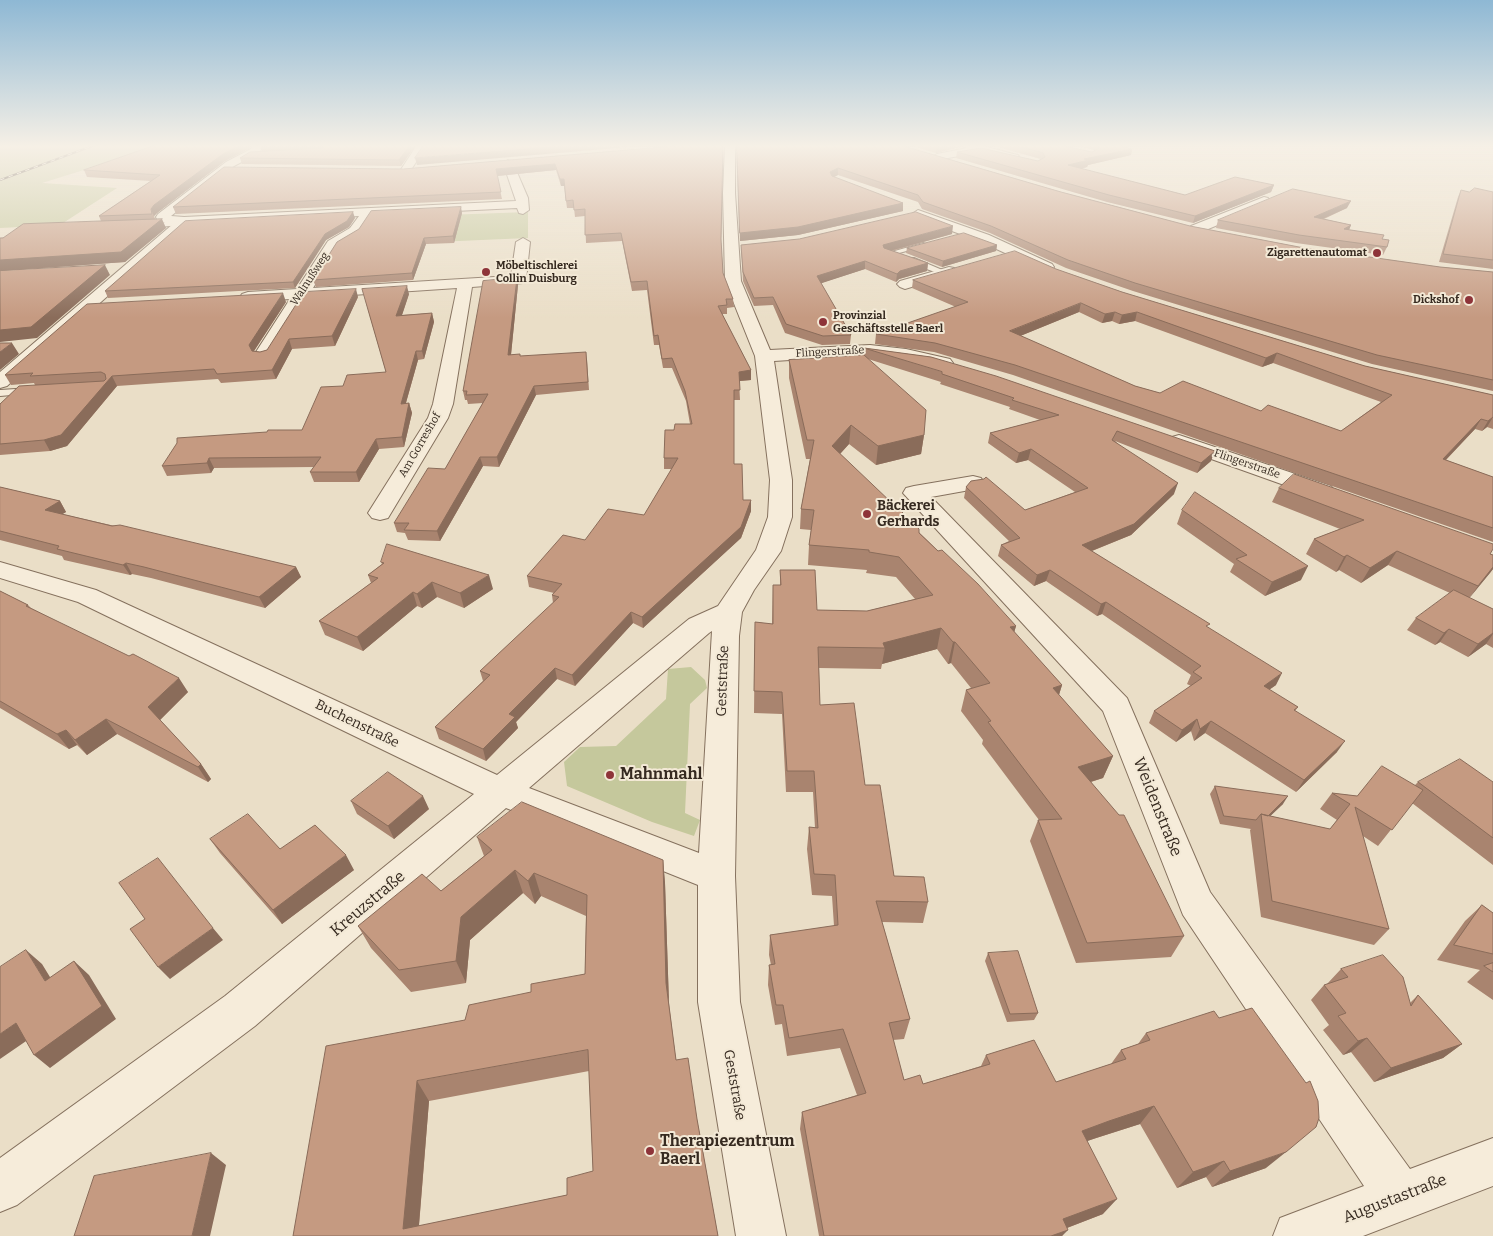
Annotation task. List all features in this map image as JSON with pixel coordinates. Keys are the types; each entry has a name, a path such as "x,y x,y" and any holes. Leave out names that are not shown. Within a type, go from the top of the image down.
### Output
{"street":[{"path":"180,203 162,216 163,220 182,222 368,212 523,207 522,203"},
{"name":"Geststraße","path":"735,203 738,247 733,281 764,356 781,480 780,517 768,550 741,588 728,612 725,636 716,876 719,1002 761,1236"},
{"path":"1196,229 1261,203"},
{"name":"Walnußweg","path":"263,356 299,295 333,244 355,231 368,212"},
{"path":"908,212 1015,252 1060,273"},
{"path":"0,382 182,222"},
{"path":"232,298 518,280 523,242"},
{"path":"997,257 1015,252"},
{"path":"905,284 961,267"},
{"path":"110,269 129,268"},
{"name":"Am Gorreshof","path":"380,513 438,418 443,404 465,284"},
{"path":"87,306 116,304"},
{"path":"17,347 42,346"},
{"name":"Flingerstraße","path":"764,356 870,350 906,354 960,368"},
{"name":"Flingerstraße","path":"1159,434 1344,499"},
{"name":"Weidenstraße","path":"973,483 914,493 1116,706 1196,903 1401,1198"},
{"name":"Buchenstraße","path":"0,570 88,596 501,792 716,876"},
{"name":"Kreuzstraße","path":"0,1188 240,1011 700,626 710,619 728,612"},
{"name":"Augustastraße","path":"1298,1236 1493,1162"}],"lane":[{"path":"141,226 182,222"},
{"path":"931,243 890,254 944,272"},
{"path":"0,393 39,390"}],"green space":[{"path":"0,203 94,203 60,225 0,228"},
{"path":"528,212 528,238 435,242 445,215"},
{"path":"691,667 705,680 707,688 690,704 685,813 700,820 694,836 652,822 567,786 564,762 580,747 616,746 666,699 668,669"}],"building":[{"path":"119,203 157,203 151,209 152,214 99,216"},
{"path":"179,203 267,203 173,207"},
{"path":"573,203 722,203 723,273 733,299 726,299 727,305 718,306 751,370 739,372 740,390 734,390 734,464 742,464 743,500 751,500 741,527 642,617 631,612 572,675 555,668 509,714 515,717 483,749 435,727 490,675 480,671 559,597 552,595 562,584 527,576 563,535 585,540 608,509 644,515 678,458 664,458 665,430 674,430 675,424 692,424 685,391 672,358 662,359 658,335 654,336 647,281 631,282 621,233 585,235 585,209 574,210"},
{"path":"739,203 903,203 798,227 740,233"},
{"path":"925,203 1102,203 1190,226 1299,247 1440,267 1493,272 1493,380 1377,355 1135,283 1068,260 991,226"},
{"path":"1140,203 1229,203 1195,216"},
{"path":"1260,203 1347,203 1314,217 1351,225 1344,229 1384,235 1382,239 1389,240 1387,247 1299,235 1218,220"},
{"path":"1457,203 1493,203 1493,260 1443,254"},
{"path":"461,207 453,236 424,238 412,273 313,280 337,242 359,229 371,211"},
{"path":"353,212 347,221 325,234 293,282 105,291 185,221"},
{"path":"916,212 953,226 883,245 884,248 928,263 900,271 897,274 865,261 817,276 851,335 823,336 786,324 773,297 754,298 743,272 741,245 799,239"},
{"path":"162,219 121,252 0,260 0,238 3,238 23,224"},
{"path":"964,233 997,245 943,261 907,248"},
{"path":"1015,251 1056,269 1122,292 1365,366 1493,395 1493,417 1488,421 1481,419 1443,459 1493,477 1493,528 1015,365 935,343 876,334 968,302 913,280","holes":["1081,303 1105,314 1115,312 1122,315 1137,312 1266,358 1277,353 1392,395 1341,431 1268,405 1261,411 1183,381 1160,393 1135,386 1010,331"]},
{"path":"105,265 31,327 0,330 0,271"},
{"path":"517,278 508,355 586,352 588,382 534,386 497,457 480,457 437,531 404,530 409,523 394,523 428,468 445,469 488,394 466,395 467,391 463,391 483,281"},
{"path":"407,286 396,316 432,313 422,351 416,351 401,404 409,403 402,437 376,439 356,472 310,472 321,457 209,458 207,463 162,466 177,443 177,438 267,432 268,430 302,430 321,387 343,386 347,375 386,372 362,289"},
{"path":"356,289 332,336 289,339 272,370 217,374 214,369 112,376 61,435 44,440 0,444 0,404 19,386 104,381 106,379 105,374 101,372 30,376 33,373 5,375 87,304 283,293 249,345 252,351 260,352 267,350 304,292"},
{"path":"0,343 12,343 0,352"},
{"path":"864,348 931,357 996,376 1215,451 1201,463 1117,431 1112,440 1178,483 1134,524 1082,545 1210,624 1206,626 1282,673 1264,686 1298,707 1294,710 1345,741 1304,780 1211,721 1200,729 1197,719 1182,730 1154,711 1202,678 1193,672 1201,666 1106,602 1101,604 1050,570 1037,575 1001,545 1020,538 966,487 971,481 986,477 1025,510 1088,488 1031,449 1019,453 990,433 1059,415 1012,400 1014,398 942,374 942,372"},
{"path":"864,355 926,410 924,435 878,446 851,425 832,446 894,505 894,508 898,508 919,529 919,533 938,551 942,550 978,584 1016,626 1010,627 1062,685 1053,688 1113,756 1078,767 1119,815 1124,815 1184,936 1087,943 1038,820 1062,819 988,722 991,721 966,690 990,683 941,628 883,643 885,648 818,647 820,705 854,703 865,785 880,785 894,876 924,877 928,902 876,901 910,1019 889,1023 904,1080 920,1075 923,1084 990,1064 986,1055 1034,1040 1056,1082 1126,1059 1121,1050 1150,1040 1146,1033 1214,1011 1219,1018 1252,1008 1306,1083 1310,1081 1318,1101 1319,1118 1316,1127 1286,1152 1230,1171 1224,1161 1193,1172 1154,1106 1082,1131 1117,1199 1063,1219 1068,1230 1051,1236 824,1236 802,1112 866,1093 843,1029 789,1038 783,1005 776,1005 769,965 775,964 770,935 838,925 835,875 814,874 809,827 818,828 814,771 787,771 782,692 754,691 755,622 773,624 773,585 781,585 780,570 815,570 817,610 867,611 933,595 899,557 869,552 869,550 809,545 814,510 801,509 814,440 807,440 789,360"},
{"path":"1294,474 1493,544 1490,554 1493,555 1493,567 1478,586 1397,551 1370,568 1347,555 1344,557 1314,539 1364,520 1279,488"},
{"path":"0,487 60,501 45,510 112,526 120,525 296,567 259,597 144,567 126,563 123,565 57,549 59,546 0,531"},
{"path":"1195,492 1308,566 1272,582 1236,559 1247,555 1182,510"},
{"path":"387,544 489,575 460,593 432,582 417,594 413,592 357,637 319,621 378,578 368,575 384,563 381,562"},
{"path":"1454,590 1493,609 1493,633 1478,644 1449,629 1444,633 1416,618"},
{"path":"0,591 28,605 26,606 129,656 133,654 179,678 148,707 201,764 198,767 106,719 75,740 66,730 57,734 0,701"},
{"path":"1460,759 1493,782 1493,838 1418,782"},
{"path":"1382,766 1423,790 1392,830 1355,807 1389,929 1272,901 1261,814 1330,829 1350,804 1332,793 1357,796"},
{"path":"388,772 423,796 388,826 351,801"},
{"path":"1215,786 1288,796 1268,816 1261,814 1256,820 1224,816"},
{"path":"522,802 663,860 666,983 676,1060 688,1058 718,1236 293,1236 326,1046 465,1020 469,1005 531,992 531,984 585,974 587,895 534,873 528,881 515,870 461,917 456,961 399,970 358,926 422,874 441,891 492,850 477,837","holes":["588,1050 593,1171 567,1178 567,1195 403,1229 417,1081"]},
{"path":"248,814 280,849 315,825 346,855 273,910 210,839"},
{"path":"158,858 213,928 158,967 130,929 145,919 119,883"},
{"path":"1482,905 1493,913 1493,954 1454,945"},
{"path":"26,950 45,981 74,961 102,1006 34,1055 16,1023 0,1034 0,967"},
{"path":"1018,951 1038,1013 1010,1014 988,953"},
{"path":"1383,955 1403,977 1411,1006 1418,995 1462,1044 1391,1068 1367,1038 1358,1041 1338,1016 1346,1013 1324,985 1348,977 1341,969"},
{"path":"1493,963 1493,972 1484,966"},
{"path":"211,1153 192,1236 74,1236 94,1176"}],"place":[{"name":"Zigarettenautomat","path":"1377,253"},
{"name":"Möbeltischlerei Collin Duisburg","path":"486,272"},
{"name":"Dickshof","path":"1469,300"},
{"name":"Provinzial Geschäftsstelle Baerl","path":"823,322"},
{"name":"Bäckerei Gerhards","path":"867,514"},
{"name":"Mahnmahl","path":"610,775"},
{"name":"Therapiezentrum Baerl","path":"650,1151"}]}
